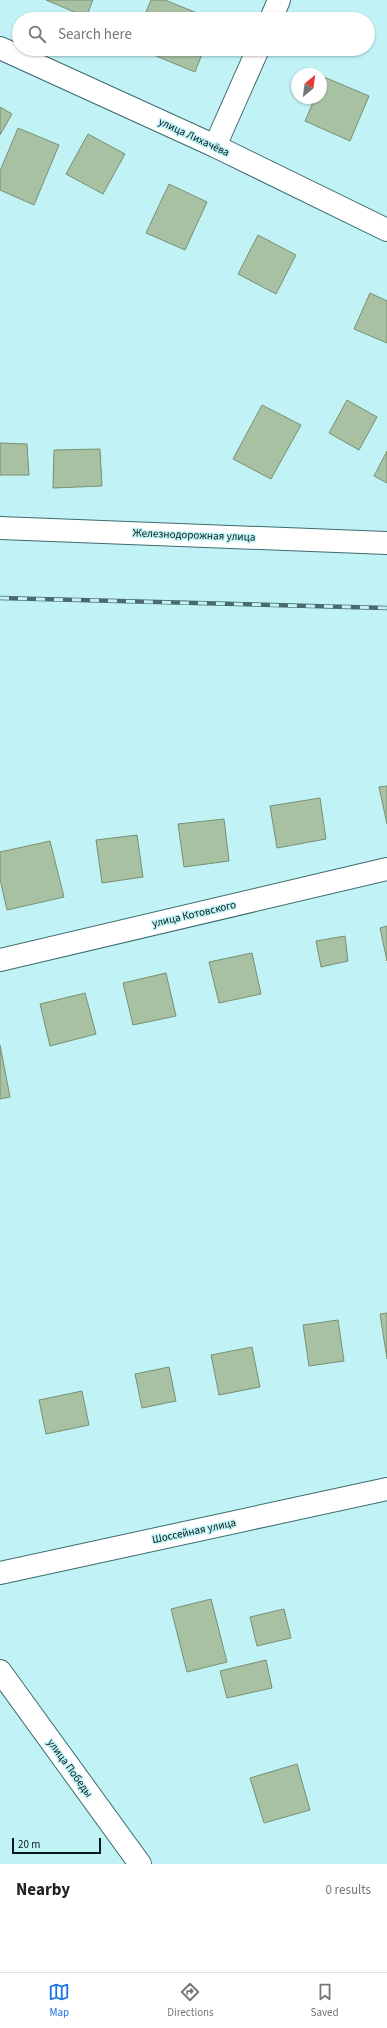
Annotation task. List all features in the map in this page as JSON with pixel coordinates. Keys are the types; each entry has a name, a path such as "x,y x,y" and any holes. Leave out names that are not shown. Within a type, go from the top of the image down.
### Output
{"street":[{"path":"274,12 279,0"},
{"name":"улица Лихачёва","path":"0,48 12,53"},
{"name":"улица Лихачёва","path":"18,56 215,146 387,230"},
{"path":"215,146 255,56"},
{"name":"Железнодорожная улица","path":"0,528 387,543"},
{"name":"улица Котовского","path":"0,960 387,869"},
{"name":"Шоссейная улица","path":"0,1573 387,1489"},
{"name":"улица Победы","path":"0,1671 140,1864"}],"building":[{"path":"46,0 93,0 88,12 74,12"},
{"path":"151,0 165,0 195,12 146,12"},
{"path":"156,56 201,56 195,72"},
{"path":"327,78 369,96 350,141 305,121 312,104 327,104"},
{"path":"0,107 12,114 0,135"},
{"path":"18,128 59,145 34,205 0,190 0,171"},
{"path":"88,134 125,154 103,194 66,174"},
{"path":"169,184 207,202 185,250 146,233"},
{"path":"258,235 296,255 276,294 238,274"},
{"path":"370,293 387,301 387,343 354,329"},
{"path":"347,400 377,417 359,450 329,433"},
{"path":"262,405 301,425 271,479 233,459"},
{"path":"0,443 27,444 29,475 0,475"},
{"path":"100,449 102,486 53,488 54,450"},
{"path":"387,451 387,483 374,476"},
{"path":"387,786 387,824 379,787"},
{"path":"320,798 326,839 277,848 270,806"},
{"path":"224,819 229,861 184,867 178,824"},
{"path":"137,835 143,877 102,883 96,840"},
{"path":"50,841 64,897 7,910 0,879 0,852"},
{"path":"387,926 387,961 380,928"},
{"path":"345,936 348,961 321,967 316,941"},
{"path":"252,953 261,994 219,1003 209,962"},
{"path":"166,973 176,1016 133,1025 123,983"},
{"path":"85,993 96,1034 50,1046 40,1004"},
{"path":"0,1045 10,1097 0,1099"},
{"path":"387,1313 387,1359 380,1314"},
{"path":"338,1320 344,1361 309,1366 303,1325"},
{"path":"252,1347 260,1387 219,1395 211,1355"},
{"path":"169,1367 176,1401 142,1408 135,1374"},
{"path":"82,1391 89,1425 46,1434 39,1400"},
{"path":"211,1599 227,1662 187,1672 171,1609"},
{"path":"284,1609 291,1638 257,1646 250,1617"},
{"path":"266,1660 272,1688 227,1698 220,1671"},
{"path":"297,1764 310,1810 264,1823 250,1778"}],"railway":[{"path":"0,598 387,608"}]}
